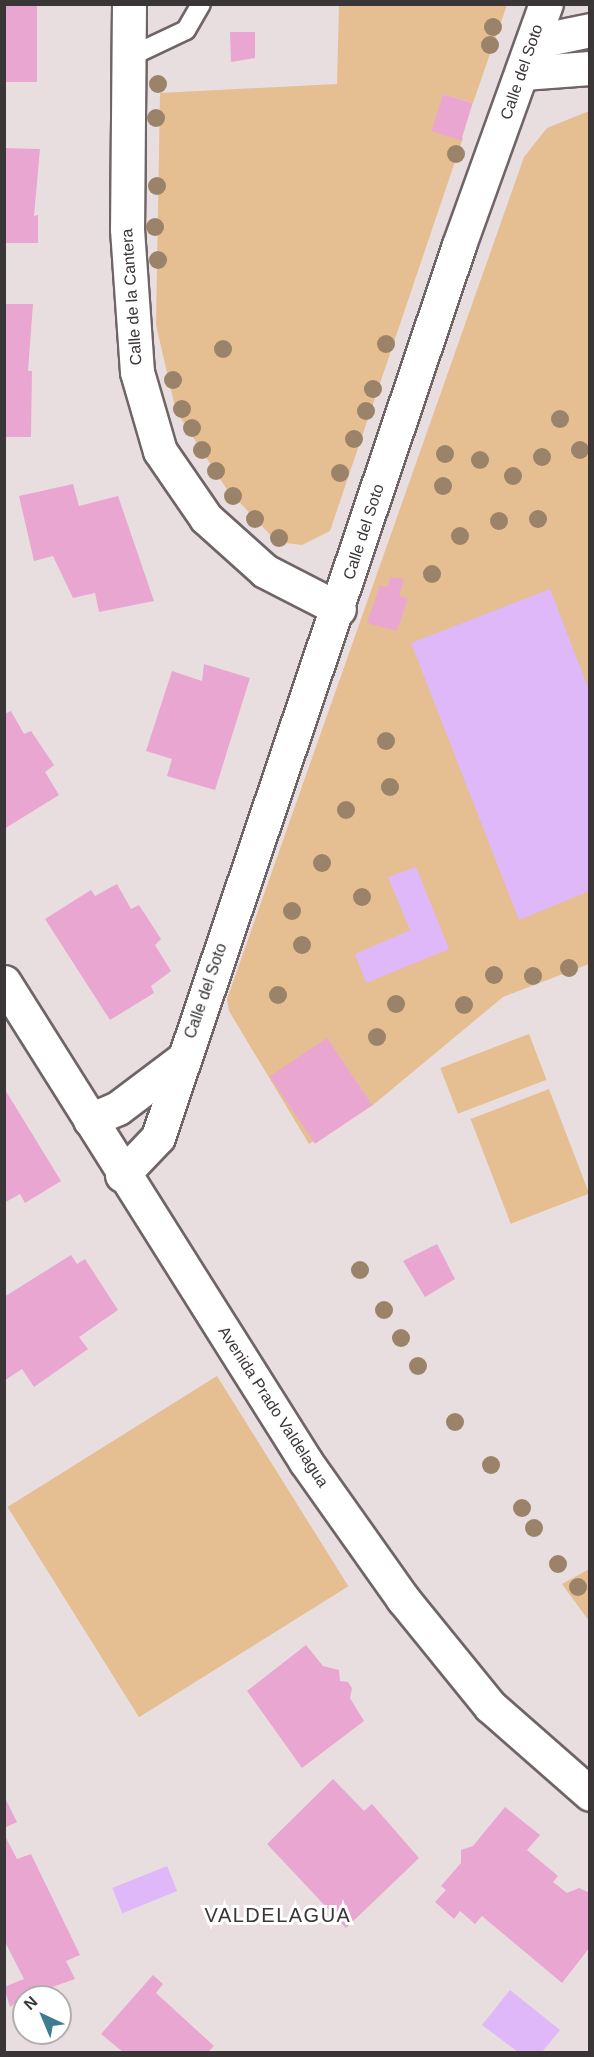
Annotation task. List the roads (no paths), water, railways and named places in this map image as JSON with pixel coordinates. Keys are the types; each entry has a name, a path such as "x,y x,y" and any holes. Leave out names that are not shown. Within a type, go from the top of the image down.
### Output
{"street":[{"name":"Calle de la Cantera","path":"129,4 127,229 137,372 160,451 206,518 265,572 339,609"},
{"name":"Calle del Soto","path":"122,1175 158,1137 339,609 459,245 546,4"},
{"path":"533,42 590,30"},
{"path":"523,73 590,68"},
{"name":"Avenida Prado Valdelagua","path":"4,982 122,1175 306,1462 403,1599 490,1706 553,1764 590,1794"},
{"name":"Calle del Soto","path":"90,1120 118,1108 183,1059"}],"lane":[{"path":"129,57 186,30 201,4"}],"district":[{"name":"VALDELAGUA","path":"278,1915"}]}
